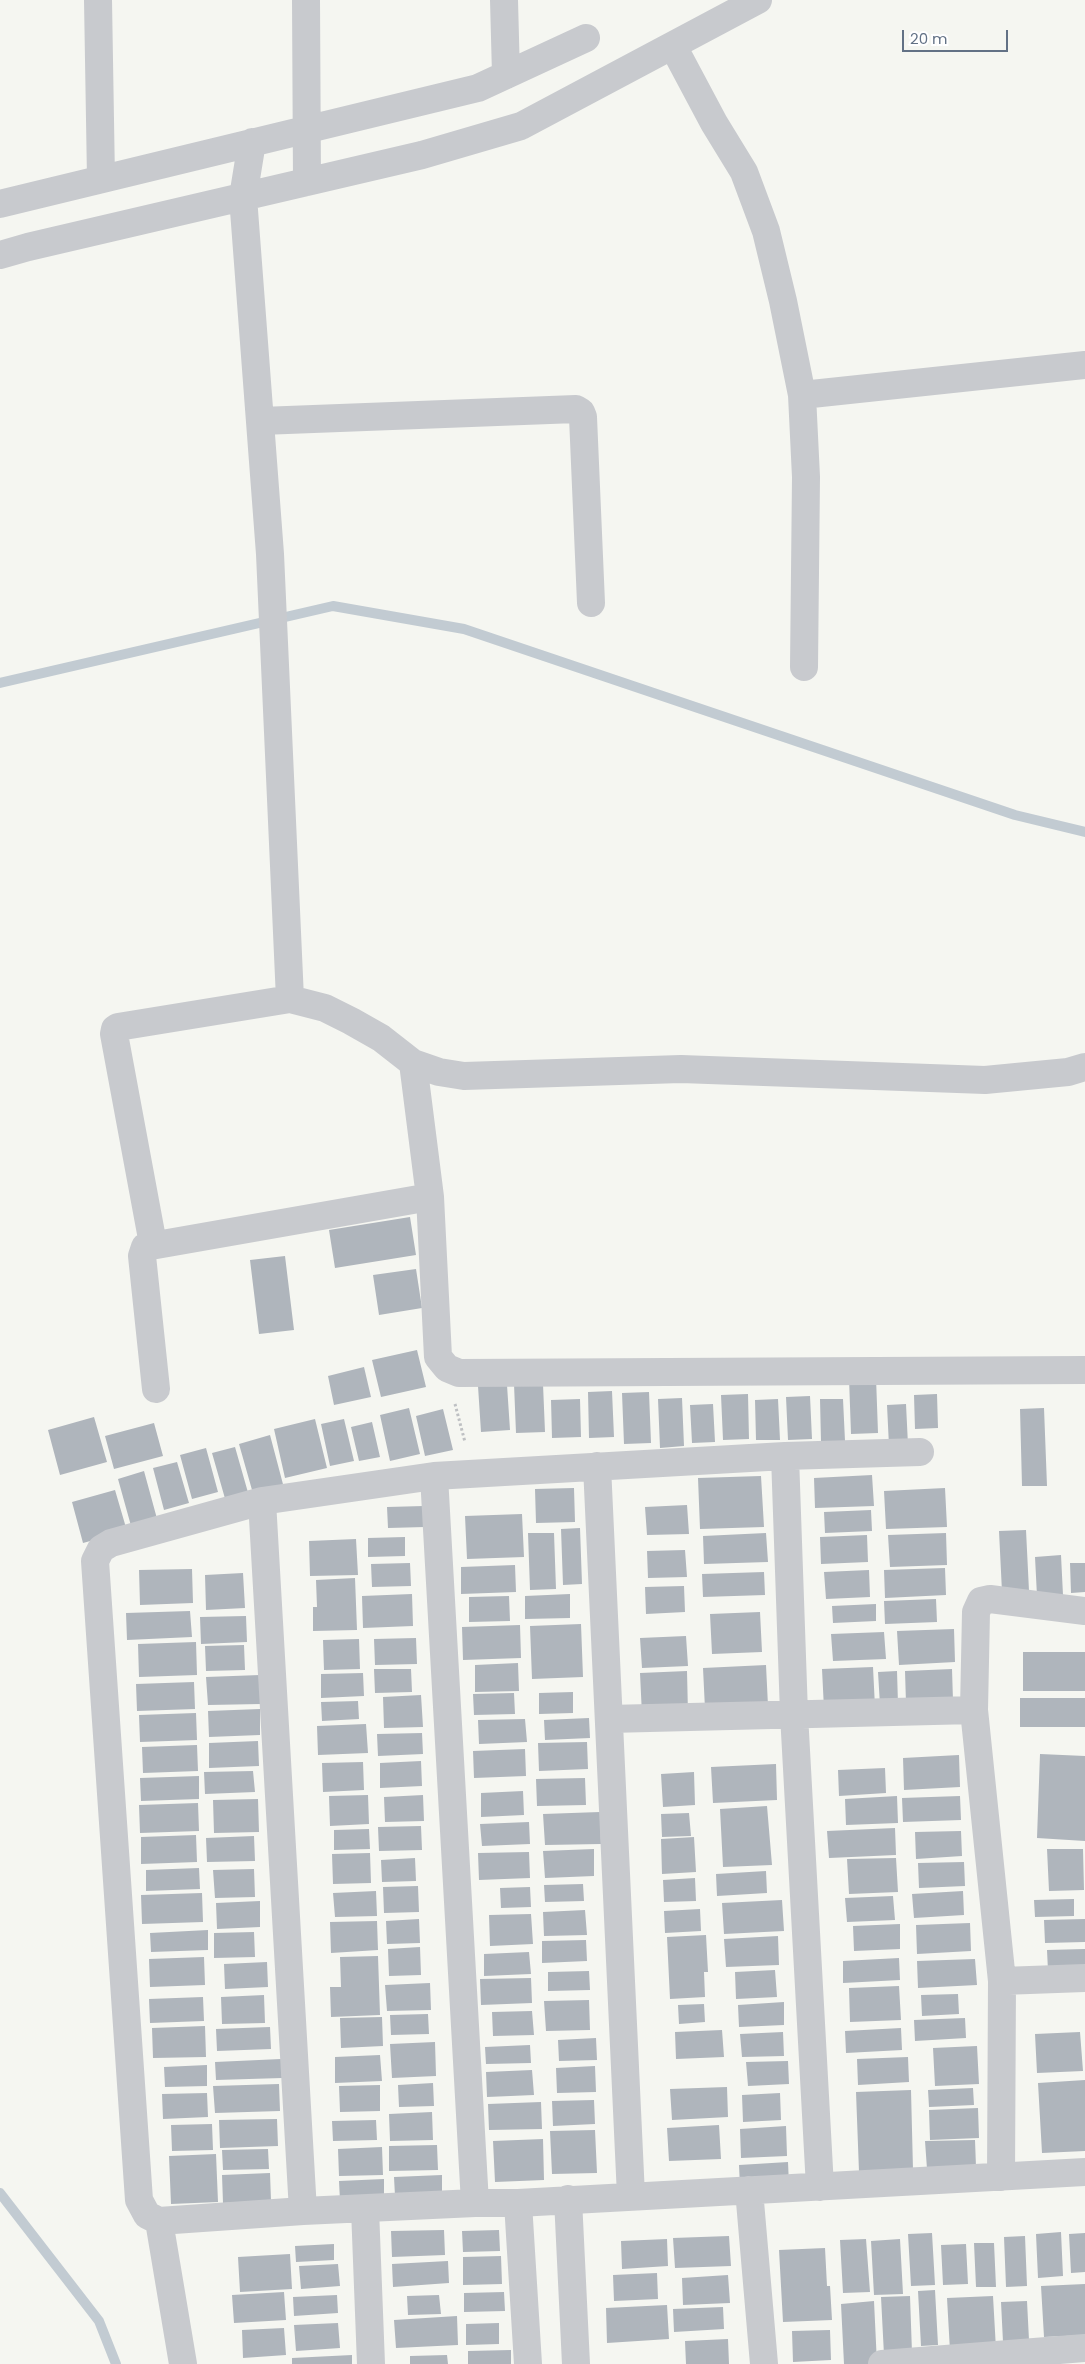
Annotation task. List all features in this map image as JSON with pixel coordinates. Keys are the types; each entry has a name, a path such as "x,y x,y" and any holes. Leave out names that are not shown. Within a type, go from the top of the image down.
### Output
{"street":[{"path":"98,0 102,179"},
{"path":"306,0 307,182"},
{"path":"504,0 506,75"},
{"path":"0,255 422,155 521,126 758,0"},
{"path":"0,204 478,88 586,38"},
{"path":"673,46 714,123 744,172 766,231 783,301 802,395 806,477 804,667"},
{"path":"252,142 243,196 262,421 270,554 290,999"},
{"path":"802,395 1085,365"},
{"path":"262,421 576,409 581,412 583,417 591,603"},
{"path":"153,1244 114,1034 115,1029 290,999 325,1008 351,1021 381,1038 413,1062 439,1072 464,1076 492,1077 681,1070 985,1080 1068,1072 1085,1067"},
{"path":"413,1062 430,1197 438,1357 447,1368 459,1372 1085,1370"},
{"path":"156,1389 142,1256 145,1247 153,1244 430,1197"},
{"path":"920,1452 785,1456 434,1476 262,1501 112,1543 101,1549 95,1561 139,2200 147,2215 159,2221 303,2211 475,2203 518,2203 1085,2172"},
{"path":"785,1456 794,1714 820,2187"},
{"path":"597,1466 631,2196"},
{"path":"434,1476 475,2203"},
{"path":"262,1501 303,2211"},
{"path":"1001,2177 1002,1981 974,1710 976,1612 981,1602 990,1599 1085,1611"},
{"path":"609,1719 974,1710"},
{"path":"1002,1981 1085,1978"},
{"path":"749,2190 764,2364"},
{"path":"568,2199 576,2364"},
{"path":"518,2203 528,2364"},
{"path":"365,2209 371,2364"},
{"path":"159,2221 183,2364"},
{"path":"882,2364 1085,2348"}],"path":[{"path":"447,1368 473,1474"}],"building":[{"path":"410,1217 416,1255 335,1268 329,1230"},
{"path":"285,1256 294,1330 259,1334 250,1260"},
{"path":"416,1269 422,1308 379,1315 373,1275"},
{"path":"417,1350 426,1387 381,1397 372,1360"},
{"path":"364,1367 371,1397 334,1405 328,1376"},
{"path":"876,1377 878,1433 851,1434 849,1378"},
{"path":"514,1384 543,1384 545,1432 516,1433"},
{"path":"507,1385 510,1430 481,1432 478,1386"},
{"path":"612,1391 614,1437 589,1438 588,1392"},
{"path":"649,1392 651,1443 624,1444 622,1393"},
{"path":"748,1394 749,1439 723,1440 721,1395"},
{"path":"937,1394 938,1428 915,1429 914,1395"},
{"path":"810,1396 812,1439 788,1440 786,1397"},
{"path":"682,1398 684,1446 660,1448 658,1399"},
{"path":"580,1399 581,1437 552,1438 551,1400"},
{"path":"778,1399 780,1440 756,1440 755,1400"},
{"path":"820,1399 843,1399 845,1441 821,1442"},
{"path":"713,1404 715,1442 692,1443 690,1405"},
{"path":"906,1404 908,1445 889,1446 887,1405"},
{"path":"409,1408 420,1454 390,1461 380,1415"},
{"path":"1044,1408 1047,1486 1022,1486 1020,1409"},
{"path":"443,1409 453,1450 425,1456 416,1416"},
{"path":"94,1417 107,1462 60,1475 48,1430"},
{"path":"315,1419 327,1468 285,1478 274,1429"},
{"path":"344,1419 354,1461 330,1466 321,1424"},
{"path":"372,1422 380,1457 359,1461 351,1427"},
{"path":"154,1423 163,1456 114,1469 105,1436"},
{"path":"270,1435 284,1488 254,1497 239,1444"},
{"path":"235,1447 249,1496 226,1502 212,1453"},
{"path":"206,1448 218,1492 192,1499 180,1455"},
{"path":"177,1462 189,1503 164,1510 153,1468"},
{"path":"144,1471 159,1526 133,1533 118,1479"},
{"path":"872,1475 874,1506 815,1508 814,1478"},
{"path":"761,1476 764,1527 700,1529 698,1478"},
{"path":"574,1488 575,1522 536,1523 535,1489"},
{"path":"945,1488 947,1527 886,1529 884,1491"},
{"path":"115,1490 127,1531 83,1543 72,1502"},
{"path":"687,1505 689,1534 647,1535 645,1507"},
{"path":"424,1506 425,1527 388,1528 387,1507"},
{"path":"871,1510 872,1531 825,1533 824,1512"},
{"path":"522,1514 524,1557 467,1559 465,1516"},
{"path":"580,1528 582,1584 563,1585 561,1529"},
{"path":"1026,1530 1029,1591 1002,1592 999,1531"},
{"path":"528,1533 554,1533 556,1589 530,1590"},
{"path":"766,1533 768,1562 704,1564 703,1536"},
{"path":"946,1533 947,1565 890,1567 888,1535"},
{"path":"867,1535 868,1562 821,1564 820,1537"},
{"path":"405,1537 405,1556 368,1557 368,1538"},
{"path":"356,1539 358,1575 310,1576 309,1541"},
{"path":"685,1550 687,1577 648,1578 647,1551"},
{"path":"1061,1555 1063,1595 1037,1596 1035,1557"},
{"path":"410,1563 411,1586 372,1587 371,1564"},
{"path":"1070,1563 1085,1563 1085,1592 1071,1593"},
{"path":"515,1565 516,1592 461,1594 461,1567"},
{"path":"945,1568 946,1595 885,1598 884,1570"},
{"path":"192,1569 193,1603 140,1605 139,1570"},
{"path":"869,1570 870,1597 826,1599 824,1572"},
{"path":"764,1572 765,1595 703,1597 702,1574"},
{"path":"243,1573 245,1608 206,1610 205,1575"},
{"path":"355,1578 357,1630 313,1631 313,1607 317,1607 316,1580"},
{"path":"684,1586 685,1612 646,1614 645,1587"},
{"path":"412,1594 413,1626 363,1628 362,1596"},
{"path":"570,1594 570,1618 525,1619 525,1596"},
{"path":"509,1596 510,1621 469,1622 469,1597"},
{"path":"936,1599 937,1622 885,1624 884,1601"},
{"path":"876,1604 876,1621 833,1623 832,1606"},
{"path":"190,1611 192,1637 127,1640 126,1613"},
{"path":"760,1612 762,1652 712,1654 710,1614"},
{"path":"246,1616 247,1642 201,1644 200,1617"},
{"path":"581,1624 583,1677 532,1679 530,1626"},
{"path":"520,1625 521,1658 463,1660 462,1627"},
{"path":"954,1629 955,1662 899,1665 897,1631"},
{"path":"884,1632 886,1659 833,1661 831,1634"},
{"path":"686,1636 688,1666 642,1668 640,1638"},
{"path":"416,1638 417,1664 375,1665 374,1639"},
{"path":"359,1639 360,1669 324,1670 323,1640"},
{"path":"196,1642 197,1675 139,1677 138,1644"},
{"path":"244,1645 245,1670 206,1671 205,1646"},
{"path":"1023,1652 1085,1652 1085,1691 1023,1691"},
{"path":"518,1663 519,1691 475,1692 475,1665"},
{"path":"766,1665 768,1706 705,1709 703,1668"},
{"path":"873,1667 875,1707 824,1709 822,1669"},
{"path":"374,1669 411,1669 412,1692 375,1693"},
{"path":"952,1669 953,1701 906,1703 905,1671"},
{"path":"687,1671 688,1714 642,1715 640,1673"},
{"path":"897,1671 898,1704 880,1705 878,1672"},
{"path":"363,1673 364,1696 321,1698 321,1674"},
{"path":"260,1675 261,1704 208,1705 206,1677"},
{"path":"194,1682 195,1709 137,1711 136,1684"},
{"path":"573,1692 573,1713 539,1714 539,1693"},
{"path":"514,1693 515,1714 474,1715 473,1694"},
{"path":"421,1695 423,1727 384,1728 383,1697"},
{"path":"1020,1698 1085,1698 1085,1727 1020,1727"},
{"path":"358,1701 359,1719 322,1721 321,1702"},
{"path":"260,1709 260,1735 209,1737 208,1711"},
{"path":"196,1713 197,1740 140,1742 139,1715"},
{"path":"589,1718 590,1738 545,1740 544,1720"},
{"path":"525,1719 527,1742 479,1744 478,1720"},
{"path":"366,1724 368,1753 318,1755 317,1726"},
{"path":"422,1733 423,1754 378,1756 377,1734"},
{"path":"258,1741 259,1766 209,1768 209,1743"},
{"path":"587,1742 588,1769 539,1771 538,1743"},
{"path":"197,1745 198,1771 143,1773 142,1747"},
{"path":"525,1749 526,1776 474,1778 473,1751"},
{"path":"1040,1754 1085,1756 1085,1841 1037,1838"},
{"path":"959,1755 960,1787 904,1790 903,1758"},
{"path":"421,1761 422,1786 380,1788 380,1763"},
{"path":"363,1762 364,1790 323,1792 322,1763"},
{"path":"776,1764 777,1800 713,1803 711,1767"},
{"path":"885,1768 886,1793 839,1796 838,1770"},
{"path":"253,1771 255,1792 205,1794 204,1772"},
{"path":"694,1772 695,1805 663,1807 661,1774"},
{"path":"199,1776 199,1799 141,1801 140,1778"},
{"path":"585,1778 586,1805 537,1806 536,1779"},
{"path":"523,1791 524,1815 481,1817 481,1793"},
{"path":"368,1795 369,1824 330,1826 329,1796"},
{"path":"423,1795 424,1821 385,1822 384,1797"},
{"path":"897,1796 898,1823 846,1825 845,1799"},
{"path":"960,1796 961,1820 903,1822 902,1798"},
{"path":"258,1799 259,1832 214,1833 213,1800"},
{"path":"198,1803 199,1831 140,1833 139,1805"},
{"path":"767,1806 772,1865 723,1867 720,1809"},
{"path":"600,1812 601,1844 545,1845 543,1814"},
{"path":"689,1813 691,1836 662,1837 661,1814"},
{"path":"529,1822 530,1844 482,1846 480,1824"},
{"path":"421,1826 422,1850 379,1851 378,1827"},
{"path":"895,1828 896,1855 829,1858 827,1831"},
{"path":"369,1829 370,1849 334,1850 334,1830"},
{"path":"961,1831 962,1856 916,1859 915,1832"},
{"path":"196,1835 197,1862 141,1864 141,1837"},
{"path":"254,1836 255,1861 207,1862 206,1838"},
{"path":"694,1837 696,1872 662,1874 661,1839"},
{"path":"594,1849 594,1876 545,1878 543,1851"},
{"path":"1047,1849 1083,1849 1084,1890 1049,1891"},
{"path":"529,1852 530,1878 479,1880 478,1853"},
{"path":"370,1853 371,1883 333,1884 332,1854"},
{"path":"415,1858 416,1881 382,1882 381,1860"},
{"path":"896,1858 898,1892 849,1894 847,1859"},
{"path":"964,1862 965,1886 919,1888 918,1863"},
{"path":"199,1868 200,1889 146,1891 146,1870"},
{"path":"254,1869 255,1897 215,1898 213,1870"},
{"path":"766,1871 767,1893 717,1896 716,1874"},
{"path":"695,1878 696,1901 664,1902 663,1880"},
{"path":"583,1884 584,1901 545,1902 544,1885"},
{"path":"418,1886 419,1912 384,1913 383,1887"},
{"path":"530,1887 531,1907 501,1908 500,1888"},
{"path":"376,1891 377,1916 335,1917 333,1893"},
{"path":"963,1891 964,1915 914,1918 912,1894"},
{"path":"202,1893 203,1922 142,1924 141,1895"},
{"path":"893,1896 895,1920 847,1922 845,1898"},
{"path":"1074,1899 1074,1916 1035,1917 1034,1900"},
{"path":"782,1900 784,1931 724,1934 722,1903"},
{"path":"260,1901 260,1927 217,1929 216,1903"},
{"path":"700,1909 701,1931 665,1933 664,1911"},
{"path":"585,1910 587,1935 544,1936 543,1912"},
{"path":"531,1914 533,1944 490,1946 489,1915"},
{"path":"419,1919 420,1943 387,1944 386,1921"},
{"path":"1085,1919 1085,1942 1045,1943 1044,1920"},
{"path":"377,1921 378,1950 331,1953 330,1922"},
{"path":"970,1923 971,1951 917,1954 916,1925"},
{"path":"900,1924 900,1949 854,1951 853,1926"},
{"path":"208,1930 208,1950 151,1952 150,1933"},
{"path":"254,1932 255,1957 214,1958 214,1933"},
{"path":"706,1935 708,1972 704,1972 705,1997 670,1999 667,1937"},
{"path":"778,1936 779,1965 726,1967 724,1939"},
{"path":"586,1940 587,1961 542,1963 542,1941"},
{"path":"420,1947 421,1975 389,1976 388,1949"},
{"path":"1085,1949 1085,1970 1048,1971 1047,1950"},
{"path":"529,1952 531,1974 484,1976 484,1954"},
{"path":"378,1956 380,2015 331,2017 330,1987 341,1987 340,1957"},
{"path":"204,1957 205,1985 150,1987 149,1959"},
{"path":"899,1958 900,1980 843,1983 843,1961"},
{"path":"975,1959 977,1985 918,1988 917,1961"},
{"path":"267,1962 268,1987 225,1989 224,1964"},
{"path":"775,1970 777,1997 736,1999 735,1972"},
{"path":"589,1971 590,1990 548,1991 548,1972"},
{"path":"531,1978 532,2003 481,2005 480,1979"},
{"path":"430,1983 431,2010 387,2011 385,1985"},
{"path":"899,1986 901,2020 850,2022 849,1988"},
{"path":"958,1994 959,2014 922,2016 921,1995"},
{"path":"264,1995 265,2023 222,2024 221,1997"},
{"path":"203,1997 204,2021 150,2023 149,1999"},
{"path":"589,2000 590,2030 546,2031 544,2001"},
{"path":"784,2002 784,2025 739,2027 738,2005"},
{"path":"704,2004 705,2022 679,2024 678,2005"},
{"path":"532,2011 534,2035 493,2036 492,2012"},
{"path":"428,2014 429,2034 391,2035 390,2015"},
{"path":"382,2017 383,2046 341,2048 340,2018"},
{"path":"965,2018 966,2038 915,2041 914,2020"},
{"path":"205,2026 206,2057 153,2058 152,2028"},
{"path":"270,2027 271,2049 217,2051 216,2029"},
{"path":"901,2028 902,2050 846,2053 845,2031"},
{"path":"722,2030 724,2057 676,2059 675,2032"},
{"path":"783,2032 784,2056 742,2057 740,2034"},
{"path":"1080,2032 1083,2071 1037,2073 1035,2034"},
{"path":"596,2038 597,2060 559,2061 558,2040"},
{"path":"435,2042 436,2076 392,2078 390,2044"},
{"path":"530,2045 531,2063 486,2064 485,2047"},
{"path":"977,2046 979,2084 935,2086 933,2048"},
{"path":"380,2055 382,2081 335,2083 335,2057"},
{"path":"908,2057 909,2082 858,2085 857,2059"},
{"path":"281,2059 282,2078 216,2080 215,2062"},
{"path":"788,2061 789,2084 748,2086 746,2062"},
{"path":"207,2065 207,2086 165,2087 164,2067"},
{"path":"595,2066 596,2092 557,2093 556,2068"},
{"path":"532,2070 534,2095 487,2097 486,2072"},
{"path":"1085,2080 1085,2151 1042,2153 1038,2083"},
{"path":"433,2083 434,2106 399,2107 398,2085"},
{"path":"279,2084 280,2111 215,2113 213,2086"},
{"path":"380,2085 380,2111 340,2112 339,2086"},
{"path":"727,2087 728,2117 672,2120 670,2089"},
{"path":"973,2088 974,2105 929,2107 928,2090"},
{"path":"911,2090 913,2170 859,2172 856,2092"},
{"path":"207,2093 208,2117 163,2119 162,2094"},
{"path":"780,2093 781,2120 743,2122 742,2095"},
{"path":"594,2100 595,2124 553,2126 552,2101"},
{"path":"541,2102 542,2129 489,2130 488,2104"},
{"path":"978,2108 979,2138 930,2140 929,2110"},
{"path":"432,2112 433,2140 390,2141 389,2114"},
{"path":"277,2119 278,2146 220,2148 219,2120"},
{"path":"376,2120 377,2140 333,2141 332,2121"},
{"path":"212,2124 213,2150 172,2151 171,2125"},
{"path":"719,2125 721,2159 669,2161 667,2128"},
{"path":"786,2126 787,2156 741,2158 740,2129"},
{"path":"595,2130 597,2173 552,2174 550,2131"},
{"path":"543,2139 544,2180 495,2182 493,2141"},
{"path":"975,2140 976,2167 927,2169 925,2141"},
{"path":"437,2145 438,2170 389,2171 389,2146"},
{"path":"382,2147 383,2175 339,2176 338,2149"},
{"path":"268,2149 269,2169 223,2170 222,2150"},
{"path":"216,2154 218,2202 171,2204 169,2156"},
{"path":"788,2162 789,2185 740,2187 739,2165"},
{"path":"270,2173 271,2201 223,2203 222,2175"},
{"path":"442,2175 442,2195 395,2196 394,2177"},
{"path":"384,2179 384,2199 340,2201 339,2181"},
{"path":"444,2230 445,2255 392,2257 391,2231"},
{"path":"499,2230 500,2251 463,2252 462,2231"},
{"path":"1061,2232 1063,2276 1038,2278 1036,2234"},
{"path":"932,2233 935,2285 911,2286 908,2234"},
{"path":"1085,2233 1085,2272 1071,2273 1069,2234"},
{"path":"729,2236 731,2266 675,2268 673,2238"},
{"path":"1025,2236 1027,2286 1006,2287 1004,2237"},
{"path":"667,2239 668,2266 622,2269 621,2241"},
{"path":"866,2239 870,2292 843,2293 840,2240"},
{"path":"900,2239 903,2294 874,2295 871,2241"},
{"path":"974,2243 994,2243 996,2287 976,2287"},
{"path":"334,2244 334,2260 296,2262 295,2246"},
{"path":"966,2244 968,2284 943,2285 941,2245"},
{"path":"825,2248 827,2286 830,2286 832,2320 783,2322 779,2250"},
{"path":"290,2254 292,2289 240,2292 238,2257"},
{"path":"501,2256 502,2284 463,2285 463,2257"},
{"path":"448,2261 449,2283 393,2287 392,2264"},
{"path":"338,2264 340,2286 301,2289 299,2266"},
{"path":"657,2273 658,2299 614,2301 613,2275"},
{"path":"728,2275 730,2303 683,2305 682,2278"},
{"path":"1085,2284 1085,2335 1044,2337 1041,2286"},
{"path":"935,2290 938,2345 921,2346 918,2291"},
{"path":"284,2292 286,2320 234,2323 232,2295"},
{"path":"504,2292 505,2311 464,2312 464,2293"},
{"path":"337,2295 338,2313 294,2316 293,2297"},
{"path":"439,2295 441,2314 408,2315 407,2296"},
{"path":"910,2296 912,2353 884,2355 881,2297"},
{"path":"993,2296 996,2349 950,2351 947,2298"},
{"path":"874,2301 877,2364 844,2364 841,2304"},
{"path":"1027,2301 1029,2340 1003,2342 1001,2302"},
{"path":"667,2305 669,2339 607,2343 606,2308"},
{"path":"723,2307 724,2329 674,2332 673,2309"},
{"path":"457,2316 458,2345 396,2348 394,2320"},
{"path":"338,2323 340,2348 296,2351 294,2325"},
{"path":"499,2323 499,2344 466,2345 466,2324"},
{"path":"284,2328 286,2355 243,2358 242,2330"},
{"path":"830,2330 831,2360 793,2362 792,2331"},
{"path":"728,2339 729,2364 686,2364 685,2341"},
{"path":"511,2350 511,2364 468,2364 468,2351"},
{"path":"352,2355 352,2364 292,2364 292,2358"},
{"path":"447,2355 448,2364 410,2364 410,2356"}],"waterway":[{"path":"0,683 333,606 464,629 1015,815 1085,832"},
{"path":"0,2193 99,2321 116,2364"}]}
